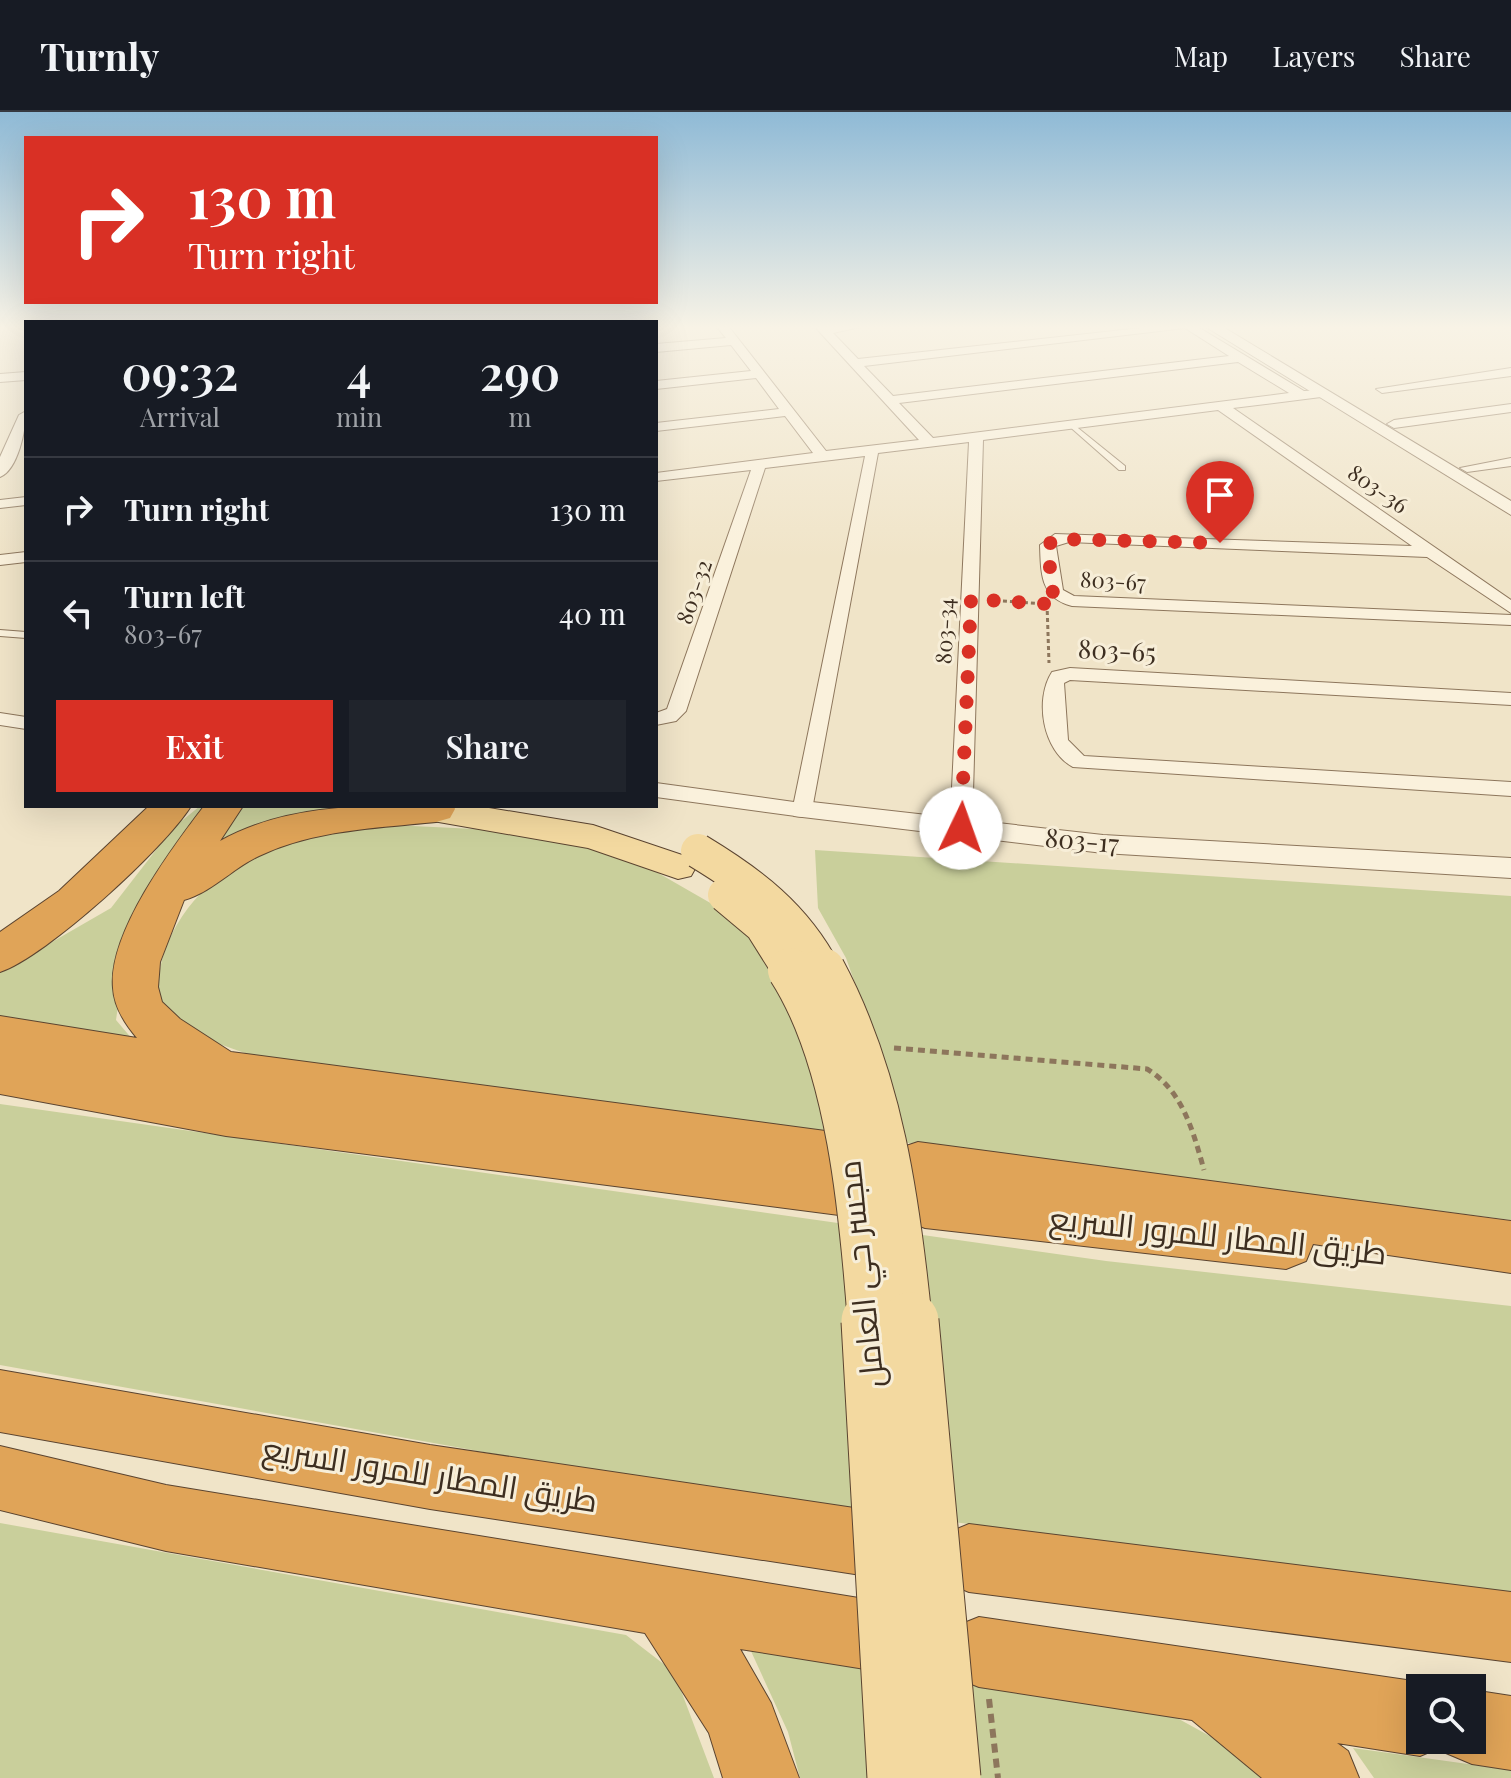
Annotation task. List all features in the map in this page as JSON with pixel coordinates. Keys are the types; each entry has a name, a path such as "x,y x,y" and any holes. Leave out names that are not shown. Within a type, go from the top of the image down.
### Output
{"highway":[{"path":"0,955 74,902 170,808"},
{"path":"223,808 162,903 134,975 134,992 153,1024 225,1072"},
{"path":"162,903 203,868 264,835 296,825 423,808"},
{"path":"0,1035 836,1173 226,1114 0,1074"},
{"name":"طريق المطار للمرور السريع","path":"1211,1204 921,1184 1511,1267"},
{"path":"1211,1204 1511,1247"},
{"name":"طريق المطار للمرور السريع","path":"0,1401 430,1477 861,1542"},
{"path":"0,1478 166,1518 865,1634"},
{"path":"969,1558 1511,1627"},
{"path":"665,1602 731,1695 753,1744 761,1778"},
{"path":"981,1652 1406,1717"},
{"path":"1210,1688 1308,1764 1321,1778"},
{"path":"1486,1729 1511,1733"}],"main road":[{"name":"مجسر حي العامل","path":"423,808 593,837 688,859 744,878 783,911 811,947 832,985 860,1055 877,1117 903,1246 952,1778"},
{"name":"مجسر حي العامل","path":"550,808 637,827 688,859 761,925 796,982 825,1055 845,1128 865,1247 896,1778"}],"street":[{"path":"782,405 822,456"},
{"path":"894,405 930,443"},
{"path":"658,477 1230,405"},
{"path":"1340,405 1511,509"},
{"path":"1362,405 1511,496"},
{"name":"803-36","path":"1221,406 1511,608"},
{"path":"1394,424 1511,408"},
{"path":"658,427 788,412"},
{"path":"0,473 24,420"},
{"name":"803-34","path":"961,828 976,437"},
{"path":"803,810 872,456 869,450"},
{"path":"8,456 24,454"},
{"path":"1467,468 1511,462"},
{"name":"803-32","path":"658,719 669,717 676,711 758,470 757,465"},
{"path":"0,504 24,501"},
{"name":"803-67","path":"1431,552 1061,537 1048,545 1053,601 1511,620"},
{"path":"0,560 24,557"},
{"name":"803-65","path":"1511,699 1070,674 1059,676 1055,683 1058,746 1066,755 1080,762 1511,789"},
{"path":"0,719 24,723"},
{"name":"803-17","path":"658,790 1103,844 1511,868"}],"lane":[{"path":"1071,425 1122,468"},
{"path":"0,633 24,635"}],"path":[{"path":"971,599 1053,601 1049,664 1059,676"},
{"path":"883,1047 1135,1066 1158,1074 1174,1091 1186,1117 1201,1159 1211,1204"},
{"path":"981,1652 998,1778"}],"green space":[{"path":"198,808 212,808 123,972 116,1020 133,1040 0,1018 0,972 111,908 173,828"},
{"path":"238,808 340,808 290,817 214,845"},
{"path":"391,825 497,830 590,848 646,866 733,916 879,1051 846,958 818,908 815,850 1511,896 1511,1220 276,1062 204,1037 170,1015 159,993 160,969 166,946 190,906 224,872 265,848 287,840 325,832"},
{"path":"0,1104 1106,1261 1511,1306 1511,1594 667,1485 0,1365"},
{"path":"0,1523 626,1635 674,1672 714,1778 0,1778"},
{"path":"750,1649 1177,1718 1286,1778 800,1778 788,1732"},
{"path":"1353,1748 1511,1770 1511,1778 1374,1778"}],"route":[{"path":"961,828 971,599 1047,604 1059,598 1052,591 1048,545 1061,537 1220,543"}]}
